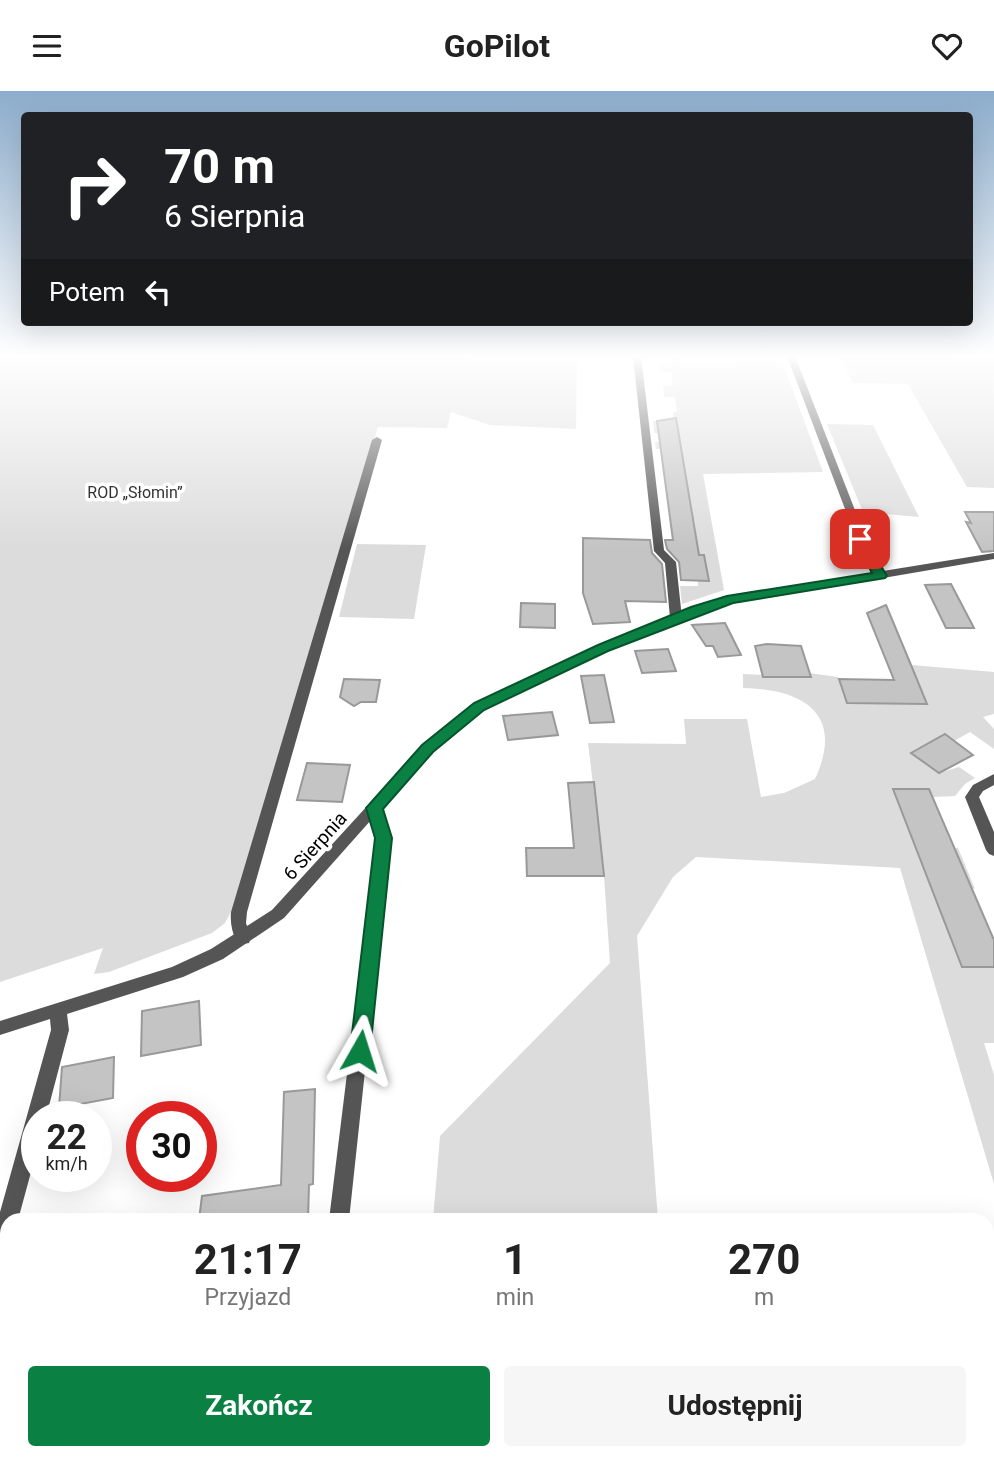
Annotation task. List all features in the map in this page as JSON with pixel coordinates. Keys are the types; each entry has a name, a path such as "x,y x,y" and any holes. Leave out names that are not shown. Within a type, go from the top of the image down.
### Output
{"street":[{"path":"644,420 659,551 670,562 676,618"},
{"path":"816,420 869,559 880,576"},
{"path":"243,937 238,923 239,912 377,440"},
{"name":"6 Sierpnia","path":"0,1028 177,972 243,937 289,904 428,748 479,706 593,653 676,618 731,599 994,556"},
{"path":"994,779 978,788 972,797 994,850"},
{"path":"340,1213 383,838 374,808"},
{"path":"10,1213 60,1030 58,1011"}],"green space":[{"name":"ROD „Słomin”","path":"0,420 449,420 447,428 378,427 234,906 225,923 212,933 109,972 94,974 103,948 0,982"},
{"name":"ROD „Słomin”","path":"474,420 576,420 576,429 490,425"},
{"path":"674,420 804,420 823,472 703,474 724,590 682,604 680,586 698,586 698,580 709,580 704,555 699,555 693,519 689,519 691,506 679,449 656,449 655,442 670,443 669,433 654,433 653,421 674,422"},
{"path":"929,420 994,420 994,488 967,487"},
{"path":"827,424 873,425 919,517 863,512"},
{"path":"357,544 426,545 414,619 339,617"},
{"path":"911,665 994,672 994,714 983,717 994,729 994,749 970,732 954,741 945,735 911,753 939,773 959,767 975,778 965,784 955,796 933,797 929,789 893,789 920,860 960,860 955,848 958,848 975,889 968,879 928,879 962,967 994,967 994,1043 984,1043 994,1075 994,1184 900,868 696,857 673,877 637,936 657,1213 434,1213 440,1136 610,963 604,876 588,743 686,744 684,719 747,719 761,797 784,793 815,779 823,756 825,738 821,722 813,709 784,693 743,688 743,674 810,677 809,673 838,677 848,703 926,704"}],"building":[{"path":"676,420 699,555 704,555 709,581 681,580 679,562 667,549 665,540 673,540 657,421"},
{"path":"965,512 994,512 994,551 982,552 966,522 971,523"},
{"path":"583,538 650,540 652,553 662,564 666,602 625,601 630,622 593,624 583,593"},
{"path":"951,584 974,628 946,628 925,585"},
{"path":"521,603 555,604 555,628 520,627"},
{"path":"886,605 927,704 847,703 839,679 894,680 867,613"},
{"path":"725,623 741,655 718,657 713,646 706,646 692,625"},
{"path":"755,646 801,646 811,677 763,677"},
{"path":"668,649 676,671 642,673 635,651"},
{"path":"604,675 614,722 590,723 581,676"},
{"path":"344,679 380,680 376,702 361,702 354,706 340,697"},
{"path":"552,712 558,735 508,740 503,716"},
{"path":"945,734 973,755 939,773 911,753"},
{"path":"307,763 350,765 342,802 297,800"},
{"path":"594,782 604,876 527,876 526,848 574,848 568,783"},
{"path":"893,789 929,789 994,940 994,967 962,967"},
{"path":"199,1001 201,1045 141,1056 142,1011"},
{"path":"114,1057 113,1098 60,1101 62,1067"},
{"path":"315,1089 313,1184 309,1185 308,1213 200,1213 202,1196 281,1185 284,1092"}],"route":[{"path":"360,1051 383,838 380,819 374,808 428,748 479,706 603,648 696,610 731,599 880,576 872,566 860,539"}]}
